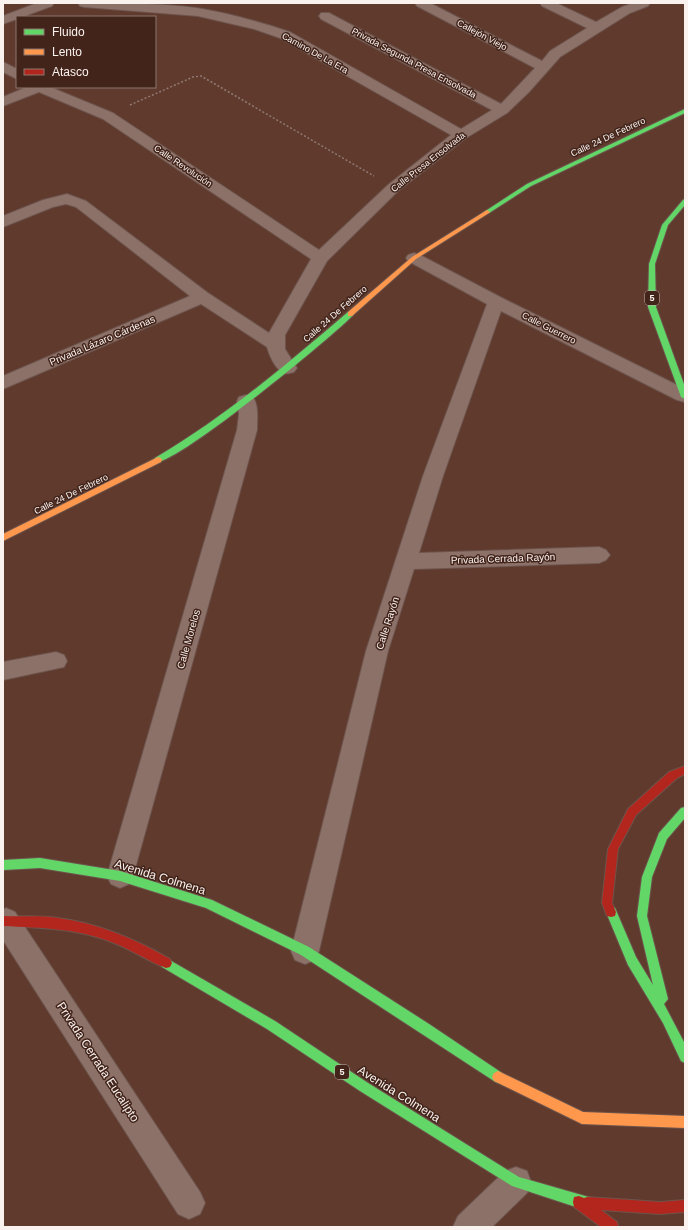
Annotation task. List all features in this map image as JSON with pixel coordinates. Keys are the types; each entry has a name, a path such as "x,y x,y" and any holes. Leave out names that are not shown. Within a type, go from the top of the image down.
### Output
{"main road":[{"name":"Calle 24 De Febrero","path":"3,538 132,474 186,444 246,401 288,368 414,258 529,185 685,111"},
{"name":"5","path":"685,201 665,225 652,264 652,307 685,396"},
{"path":"685,770 673,775 632,812 613,849 607,903 632,961 667,1019 685,1056"},
{"path":"667,1019 642,916 647,876 663,836 685,811"},
{"name":"Avenida Colmena","path":"3,865 40,864 120,876 208,904 305,951 425,1028 499,1078 582,1118 685,1122"},
{"name":"Avenida Colmena","path":"5,921 57,923 99,931 140,947 271,1025 364,1087 516,1182 579,1202 660,1208 685,1206"},
{"path":"579,1202 612,1227"}],"street":[{"path":"10,3 29,10"},
{"path":"3,20 48,3"},
{"name":"Camino De La Era","path":"84,3 198,12 258,26 285,35 461,135"},
{"path":"198,12 211,3"},
{"name":"Callejón Viejo","path":"421,3 543,67"},
{"path":"546,3 596,27"},
{"name":"Calle Presa Ensolvada","path":"274,344 279,328 320,258 393,188 461,135 502,110 524,89 555,54 596,27 626,10 644,3"},
{"name":"Privada Segunda Presa Ensolvada","path":"325,16 502,110"},
{"path":"3,66 16,74"},
{"path":"3,102 37,88"},
{"name":"Calle Revolución","path":"41,88 108,116 320,258"},
{"path":"3,222 48,203 67,199 81,204 202,297 274,344 276,351 288,368"},
{"name":"Calle Guerrero","path":"414,258 496,302 685,396"},
{"name":"Privada Lázaro Cárdenas","path":"3,383 202,297"},
{"name":"Calle Rayón","path":"305,951 378,651 433,476 496,302"},
{"name":"Calle Morelos","path":"120,876 247,430 248,414 246,401"},
{"name":"Privada Cerrada Rayón","path":"406,561 599,555"},
{"path":"3,671 56,661"},
{"name":"Privada Cerrada Eucalipto","path":"5,921 189,1203"},
{"path":"469,1227 516,1182"}],"path":[{"path":"108,116 192,77 201,76 393,188"}],"traffic: fast":[{"path":"487,212 529,185 685,111"},
{"path":"685,201 665,225 652,264 652,307 685,397"},
{"path":"158,460 209,428 258,392 350,314"},
{"path":"662,999 642,916 647,877 663,836 685,811"},
{"path":"3,865 40,863 120,876 208,904 305,951 498,1077"},
{"path":"611,912 632,961 667,1019 685,1057"},
{"path":"166,963 271,1025 364,1087 516,1182 579,1202 587,1203"}],"traffic: slow":[{"path":"350,314 414,258 487,212"},
{"path":"3,538 158,460"},
{"path":"498,1077 582,1118 685,1122"}],"traffic: jam":[{"path":"611,912 607,903 613,849 632,812 673,775 685,770"},
{"path":"3,921 58,923 87,929 114,937 166,963"},
{"path":"579,1202 612,1227"},
{"path":"587,1203 660,1208 685,1206"}]}
